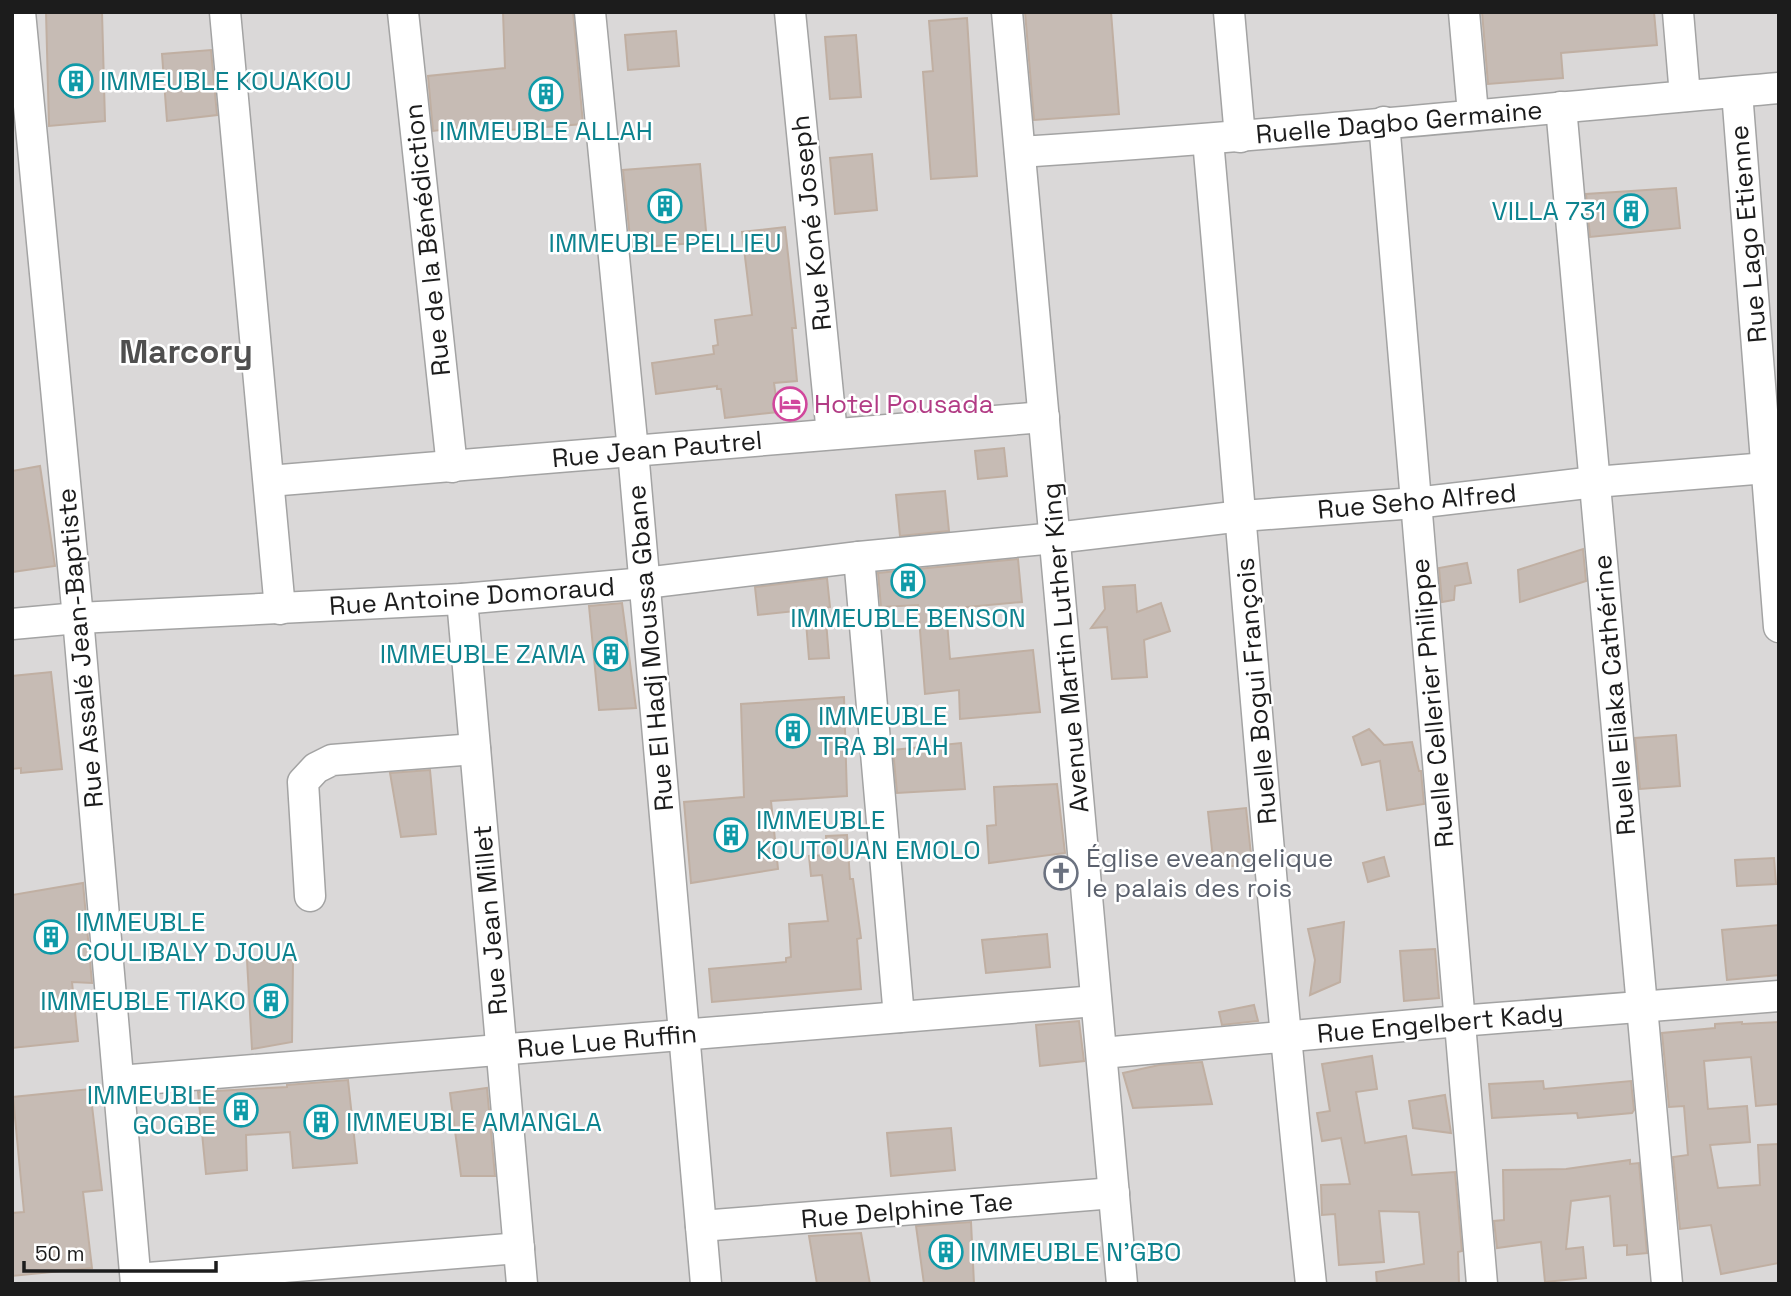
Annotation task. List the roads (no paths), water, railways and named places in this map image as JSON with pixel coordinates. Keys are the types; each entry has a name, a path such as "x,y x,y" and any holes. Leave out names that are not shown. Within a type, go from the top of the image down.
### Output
{"street":[{"name":"Rue Assalé Jean-Baptiste","path":"20,12 78,618 136,1282"},
{"path":"225,12 280,609"},
{"name":"Rue de la Bénédiction","path":"403,12 452,467"},
{"name":"Rue El Hadj Moussa Gbane","path":"590,12 633,451 706,1284"},
{"name":"Rue Koné Joseph","path":"790,12 832,435"},
{"name":"Avenue Martin Luther King","path":"1007,12 1122,1284"},
{"path":"1229,12 1240,137"},
{"path":"1464,12 1473,114"},
{"path":"1678,12 1685,96"},
{"name":"Ruelle Dagbo Germaine","path":"1020,152 1208,140 1473,114 1779,89"},
{"name":"Rue Lago Etienne","path":"1737,92 1772,468 1779,626"},
{"name":"Ruelle Eliaka Cathérine","path":"1561,107 1667,1284"},
{"name":"Ruelle Cellerier Philippe","path":"1384,122 1482,1284"},
{"name":"Ruelle Bogui François","path":"1208,140 1242,516 1284,1037 1311,1284"},
{"name":"Rue Jean Pautrel","path":"269,481 1044,417"},
{"name":"Rue Seho Alfred","path":"1055,538 1242,516 1415,503 1595,482 1772,468"},
{"name":"Rue Antoine Domoraud","path":"12,624 78,618 462,599 645,583 859,557 1055,538"},
{"path":"859,557 899,1017"},
{"name":"Rue Jean Millet","path":"462,599 522,1284"},
{"path":"310,896 303,782 316,768 332,760 475,749"},
{"name":"Rue Engelbert Kady","path":"1102,1053 1779,996"},
{"name":"Rue Lue Ruffin","path":"119,1081 1096,1001"},
{"name":"Rue Delphine Tae","path":"701,1226 1114,1193"},
{"path":"136,1282 519,1248"}],"place":[{"name":"IMMEUBLE KOUAKOU","path":"76,81"},
{"name":"IMMEUBLE ALLAH","path":"546,94"},
{"name":"IMMEUBLE PELLIEU","path":"665,206"},
{"name":"VILLA 731","path":"1631,211"},
{"name":"Hotel Pousada","path":"790,404"},
{"name":"IMMEUBLE BENSON","path":"908,581"},
{"name":"IMMEUBLE ZAMA","path":"611,654"},
{"name":"IMMEUBLE TRA BI TAH","path":"793,731"},
{"name":"IMMEUBLE KOUTOUAN EMOLO","path":"731,835"},
{"name":"Église eveangelique le palais des rois","path":"1061,873"},
{"name":"IMMEUBLE COULIBALY DJOUA","path":"51,937"},
{"name":"IMMEUBLE TIAKO","path":"271,1001"},
{"name":"IMMEUBLE GOGBE","path":"241,1110"},
{"name":"IMMEUBLE AMANGLA","path":"321,1122"},
{"name":"IMMEUBLE N'GBO","path":"946,1252"}],"district":[{"name":"Marcory","path":"186,352"}]}
